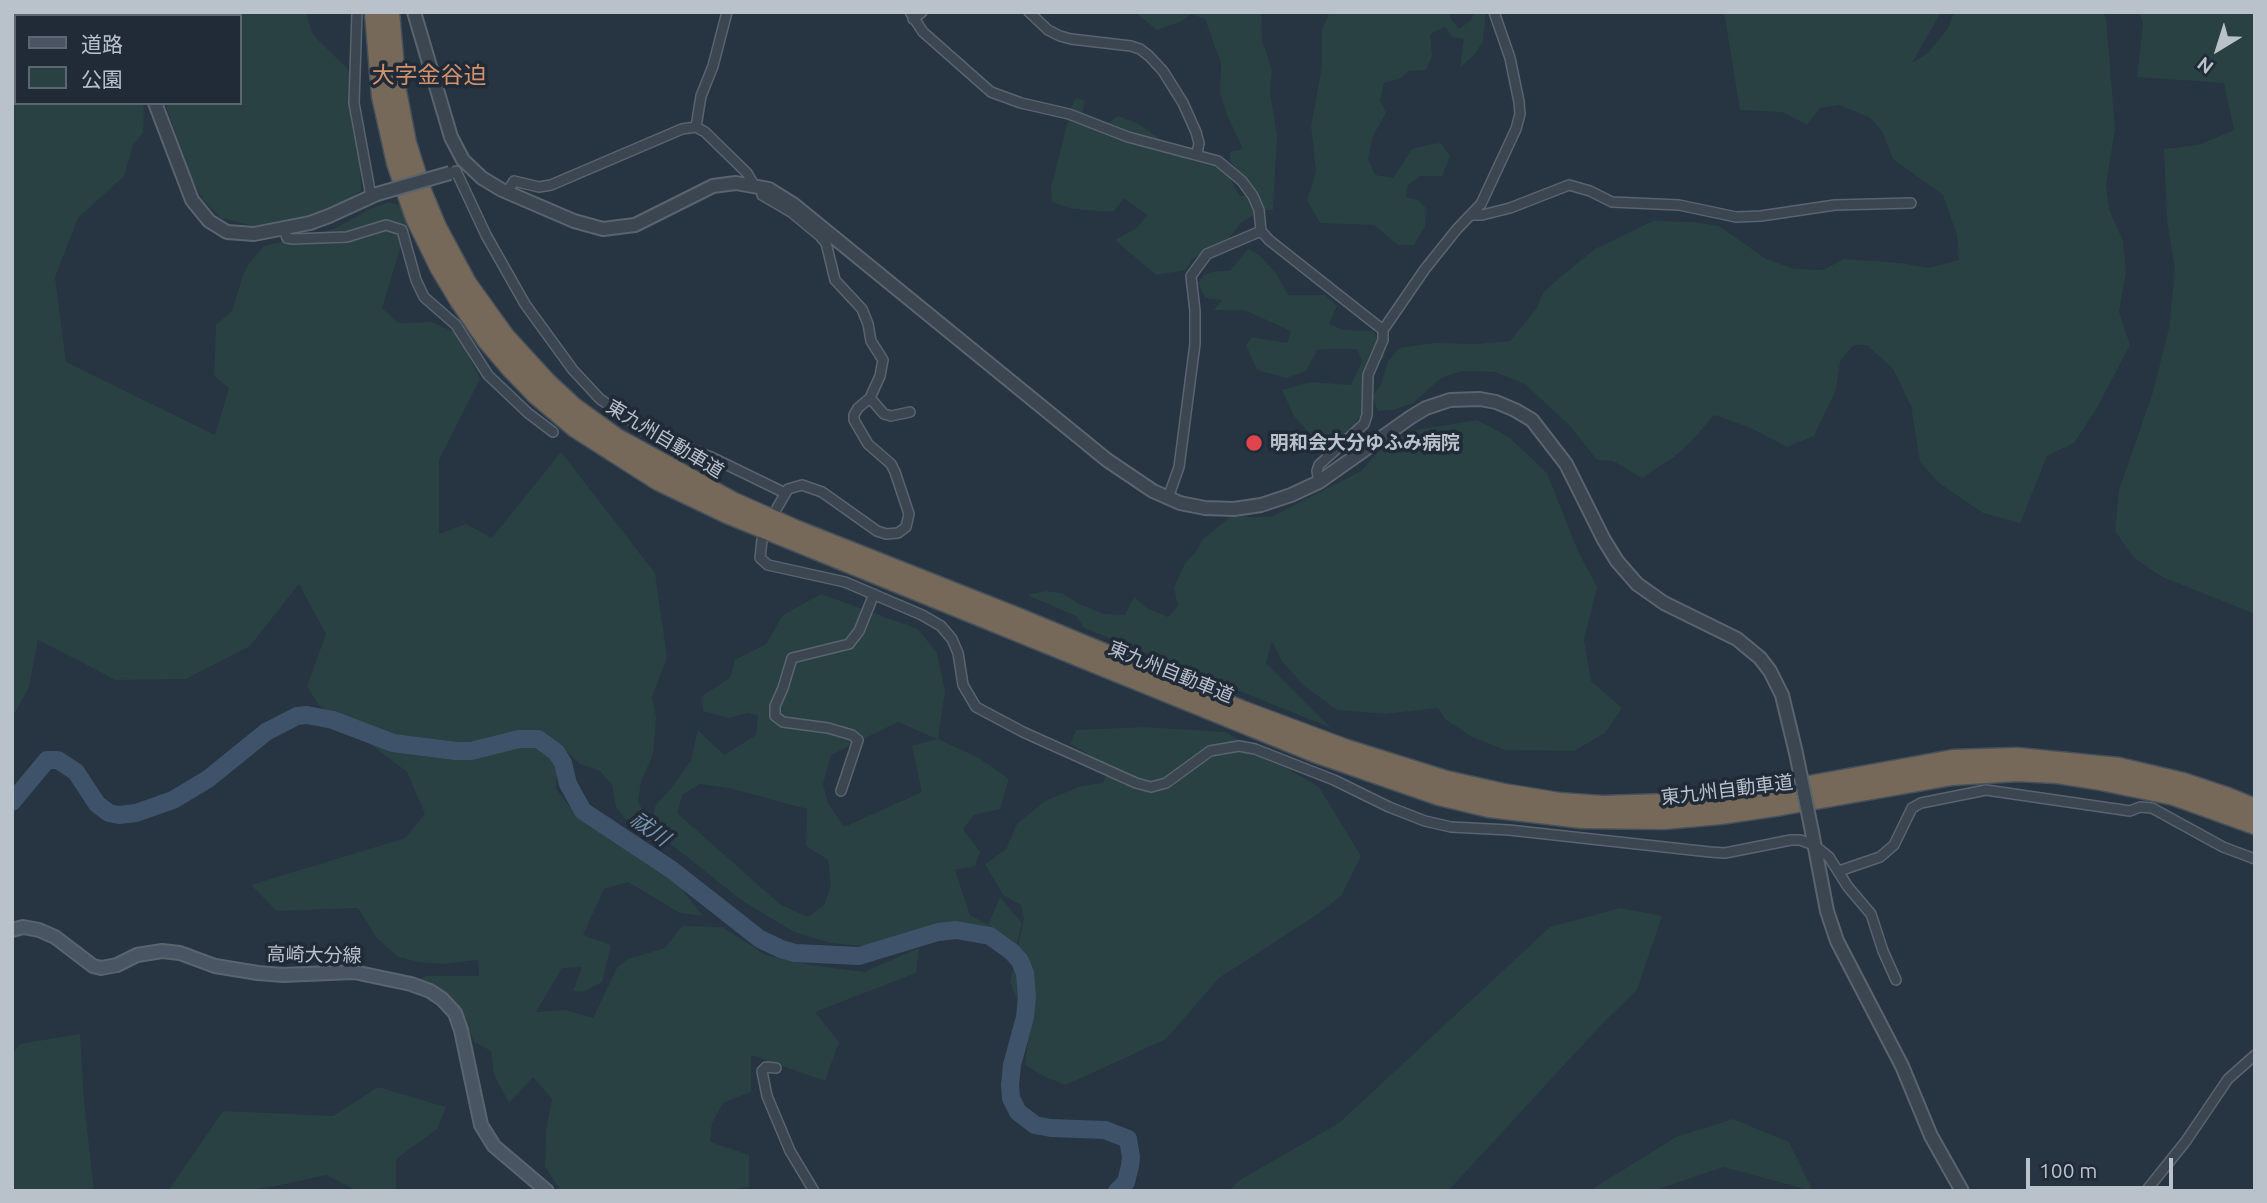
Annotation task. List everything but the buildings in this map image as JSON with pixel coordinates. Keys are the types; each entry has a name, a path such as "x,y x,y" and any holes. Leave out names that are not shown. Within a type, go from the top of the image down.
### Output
{"highway":[{"name":"東九州自動車道","path":"374,12 381,96 396,163 415,218 439,267 474,322 510,368 536,395 575,428 658,481 727,514 1315,753 1439,796 1489,808 1582,820 1664,820 1769,808 1952,776 2017,772 2057,774 2174,796 2255,825"},
{"name":"東九州自動車道","path":"390,12 397,91 407,143 422,191 437,227 467,283 505,336 574,407 617,438 732,501 795,529 1242,710 1344,748 1446,780 1504,793 1559,802 1602,805 1667,803 1776,791 1953,759 2017,757 2119,767 2183,782 2255,808"}],"main road":[{"name":"高崎大分線","path":"12,930 23,927 39,930 55,937 93,966 101,968 117,965 137,955 162,951 258,973 283,975 354,972 411,984 430,991 456,1013 481,1125 494,1146 547,1191"}],"street":[{"path":"357,12 354,103 374,195"},
{"path":"414,12 451,137 458,170 486,235 525,304 573,370 600,399 643,429 785,493"},
{"path":"696,127 701,96 713,66 727,12"},
{"path":"922,12 912,16 934,43 978,81 1004,98 1069,114 1128,137 1218,161 1242,181 1259,210 1261,231 1269,240 1383,330"},
{"path":"1029,12 1048,30 1060,36 1071,40 1131,46 1149,56 1163,71 1183,103 1196,132 1199,143 1197,154"},
{"path":"1319,482 1319,465 1363,424 1367,415 1367,375 1383,340 1383,330 1425,269 1480,204 1516,129 1520,114 1510,58 1494,12"},
{"path":"156,105 187,190 197,207 218,228 237,234 284,229 329,216 374,195 458,170 482,178 582,225 612,229 645,221 713,186 736,183 758,186 793,204 1107,460 1168,498 1205,508 1246,508 1276,500 1319,482 1426,408 1450,400 1464,398 1496,402 1515,410 1531,420 1566,464 1604,540 1617,561 1637,584 1664,603 1737,639 1770,671 1782,695 1827,911 1837,941 1902,1066 1931,1136 1962,1191"},
{"path":"507,192 514,181 538,187 551,185 682,130 696,127 705,132 747,173 762,195 791,212 820,236 826,243 835,280 862,309 871,341 883,360 883,368 870,398 858,408 854,420 868,444 891,464 909,514 906,527 898,533 887,534 877,531 822,492 797,485 785,493 778,508"},
{"path":"1472,215 1494,213 1569,185 1590,191 1612,202 1679,205 1736,217 1762,216 1835,205 1911,203"},
{"path":"284,229 287,238 293,239 347,237 386,225 402,230 416,280 424,297 456,325 488,375 528,413 554,432"},
{"path":"1168,498 1180,458 1195,344 1191,276 1207,254 1261,231"},
{"path":"870,398 884,414 891,416 910,412"},
{"path":"762,540 759,553 763,562 768,565 845,582 922,615 940,626 952,639 958,653 963,685 976,707 1023,732 1151,787 1166,783 1210,751 1239,746 1279,758 1334,780 1388,807 1440,825 1725,853 1791,840 1813,839"},
{"path":"841,791 858,740 852,735 828,728 783,722 775,716 775,706 792,658 849,644 859,631 874,594"},
{"path":"1839,872 1880,858 1894,845 1912,808 1921,803 1986,790 2130,811 2140,807 2152,808 2223,847 2255,859"},
{"path":"1813,839 1871,914 1896,980"},
{"path":"2146,1191 2186,1141 2228,1079 2255,1055"},
{"path":"776,1068 766,1067 762,1071 767,1096 790,1151 814,1191"}],"green space":[{"path":"306,12 315,37 347,68 351,77 351,117 360,167 361,191 320,214 275,225 254,226 221,218 203,200 191,177 166,105 242,105 242,14 62,14"},
{"path":"1135,12 1261,12 1262,40 1272,70 1270,92 1277,136 1273,210 1263,210 1242,222 1229,238 1192,259 1186,270 1156,275 1115,240 1137,228 1147,215 1124,198 1113,212 1073,209 1052,202 1051,188 1076,98 1085,101 1082,115 1108,123 1118,116 1139,124 1189,160 1225,170 1240,196 1258,195 1230,161 1230,152 1243,149 1220,93 1221,63 1205,19 1191,14 1180,22 1157,30"},
{"path":"1330,12 1450,12 1450,18 1459,29 1471,20 1474,12 1486,12 1483,41 1475,54 1460,68 1464,39 1452,37 1445,27 1430,34 1432,56 1426,70 1409,71 1401,78 1384,83 1380,100 1386,113 1373,136 1368,159 1375,175 1393,178 1412,149 1431,144 1441,143 1450,156 1442,176 1420,176 1408,185 1406,197 1418,200 1426,208 1425,226 1414,245 1398,245 1374,225 1320,223 1307,200 1316,172 1311,126 1322,66 1322,29"},
{"path":"1724,12 1941,12 1912,63 1929,52 1948,28 1954,12 2102,12 2106,18 2115,129 2106,185 2109,209 2123,241 2126,272 2119,312 2130,345 2098,406 2074,443 2047,456 2020,523 1983,513 1939,483 1920,462 1911,406 1893,369 1867,345 1854,345 1840,361 1836,390 1814,436 1787,447 1751,428 1714,415 1674,457 1642,478 1613,461 1597,460 1570,426 1525,384 1495,372 1462,371 1441,378 1413,403 1393,410 1378,411 1372,396 1380,387 1388,361 1400,348 1434,343 1477,344 1510,341 1536,309 1543,293 1559,278 1595,249 1653,221 1694,222 1719,226 1766,259 1794,269 1823,270 1844,259 1902,263 1928,268 1959,260 1957,235 1943,195 1893,159 1882,131 1869,117 1839,105 1820,108 1807,125 1782,112 1740,110"},
{"path":"2139,12 2255,12 2255,614 2162,577 2133,557 2115,531 2119,490 2153,392 2169,328 2175,270 2167,220 2164,149 2199,145 2234,130 2224,83 2137,77 2143,24"},
{"path":"14,67 14,105 143,105 144,108 143,133 133,145 124,176 78,218 55,277 66,362 215,435 229,388 214,376 216,325 232,311 250,262 264,246 334,229 389,202 402,206 408,223 382,308 398,323 431,322 457,333 480,379 439,460 439,534 466,524 492,538 561,452 655,573 667,657 652,697 656,718 653,754 641,782 638,801 643,811 639,821 627,821 616,807 612,785 600,771 580,764 567,752 557,771 556,789 571,808 677,883 703,916 680,913 628,882 604,889 583,935 611,945 602,982 583,992 573,991 582,967 562,968 536,1012 565,1010 593,1018 617,968 628,959 665,948 682,926 722,927 766,955 811,965 864,972 919,948 916,973 815,1012 839,1042 825,1081 751,1055 751,1092 723,1103 712,1123 710,1142 749,1155 749,1187 722,1191 561,1191 545,1167 546,1130 552,1099 533,1077 509,1103 494,1075 491,1051 474,1042 465,1018 443,993 418,980 427,976 479,976 478,960 442,964 398,957 376,937 358,908 277,911 251,885 405,838 425,814 407,772 318,704 307,686 326,634 299,584 250,646 186,679 116,680 38,640 29,687 12,718"},
{"path":"1248,249 1259,255 1276,273 1288,295 1325,295 1337,306 1329,324 1344,330 1373,331 1384,350 1385,357 1370,371 1362,411 1357,421 1352,429 1324,450 1294,416 1282,390 1311,382 1351,385 1362,361 1357,349 1317,350 1306,371 1286,378 1257,370 1246,345 1252,337 1287,343 1291,331 1244,310 1214,310 1222,300 1205,298 1198,283 1204,275 1230,271"},
{"path":"1477,420 1509,437 1547,473 1578,551 1597,587 1584,640 1591,681 1622,708 1605,733 1574,751 1505,750 1472,737 1445,719 1438,708 1385,714 1337,710 1304,686 1282,661 1272,641 1266,663 1331,728 1084,628 1076,616 1027,595 1046,591 1064,594 1079,604 1104,614 1125,615 1134,597 1147,608 1168,617 1178,606 1174,588 1184,565 1203,539 1230,517 1271,517 1361,471 1381,449 1410,431"},
{"path":"821,594 918,629 937,653 945,691 938,739 979,758 1009,779 1000,809 974,815 963,829 980,852 975,866 955,870 970,915 988,925 1000,897 1022,923 1012,963 976,928 917,930 892,941 863,946 831,943 794,932 741,900 652,829 655,806 691,760 698,730 724,755 756,735 758,716 748,713 729,718 703,711 702,696 730,678 735,660 766,644 783,615","holes":["898,722 937,739 912,746 922,792 844,827 828,803 823,784 831,755","700,784 729,788 807,809 806,846 828,860 831,885 824,905 808,917 781,905 677,813 683,794"]},
{"path":"1144,727 1225,732 1319,787 1361,856 1341,896 1219,978 1166,1039 1066,1085 1025,1065 1029,1031 1010,982 1024,919 1021,905 1003,895 985,864 1006,849 1017,824 1045,801 1081,786 1103,783 1109,766 1070,744 1076,730"},
{"path":"1620,908 1662,916 1637,990 1601,1025 1448,1191 1229,1191 1238,1181 1339,1123 1550,927"},
{"path":"80,1034 94,1191 12,1191 12,1055 20,1044"},
{"path":"378,1087 446,1107 437,1129 396,1159 396,1191 358,1191 326,1175 239,1191 168,1191 223,1111 333,1116"},
{"path":"1733,1119 1789,1142 1813,1191 1723,1167 1653,1191 1589,1191 1676,1137"}],"waterway":[{"name":"祓川","path":"12,802 47,760 58,760 76,772 97,804 109,813 136,813 173,800 208,779 266,732 297,716 333,720 393,743 456,751 471,751 519,739 538,739 556,752 563,763 568,784 583,811 672,870 760,939 781,949 795,953 859,956 938,932 956,930 990,936 1012,952 1025,973 1027,997 1025,1017 1012,1065 1011,1098 1018,1112 1035,1125 1105,1130 1128,1139 1130,1166 1126,1182 1117,1191"}],"place":[{"name":"明和会大分ゆふみ病院","path":"1254,443"}],"district":[{"name":"大字金谷迫","path":"429,75"}]}
